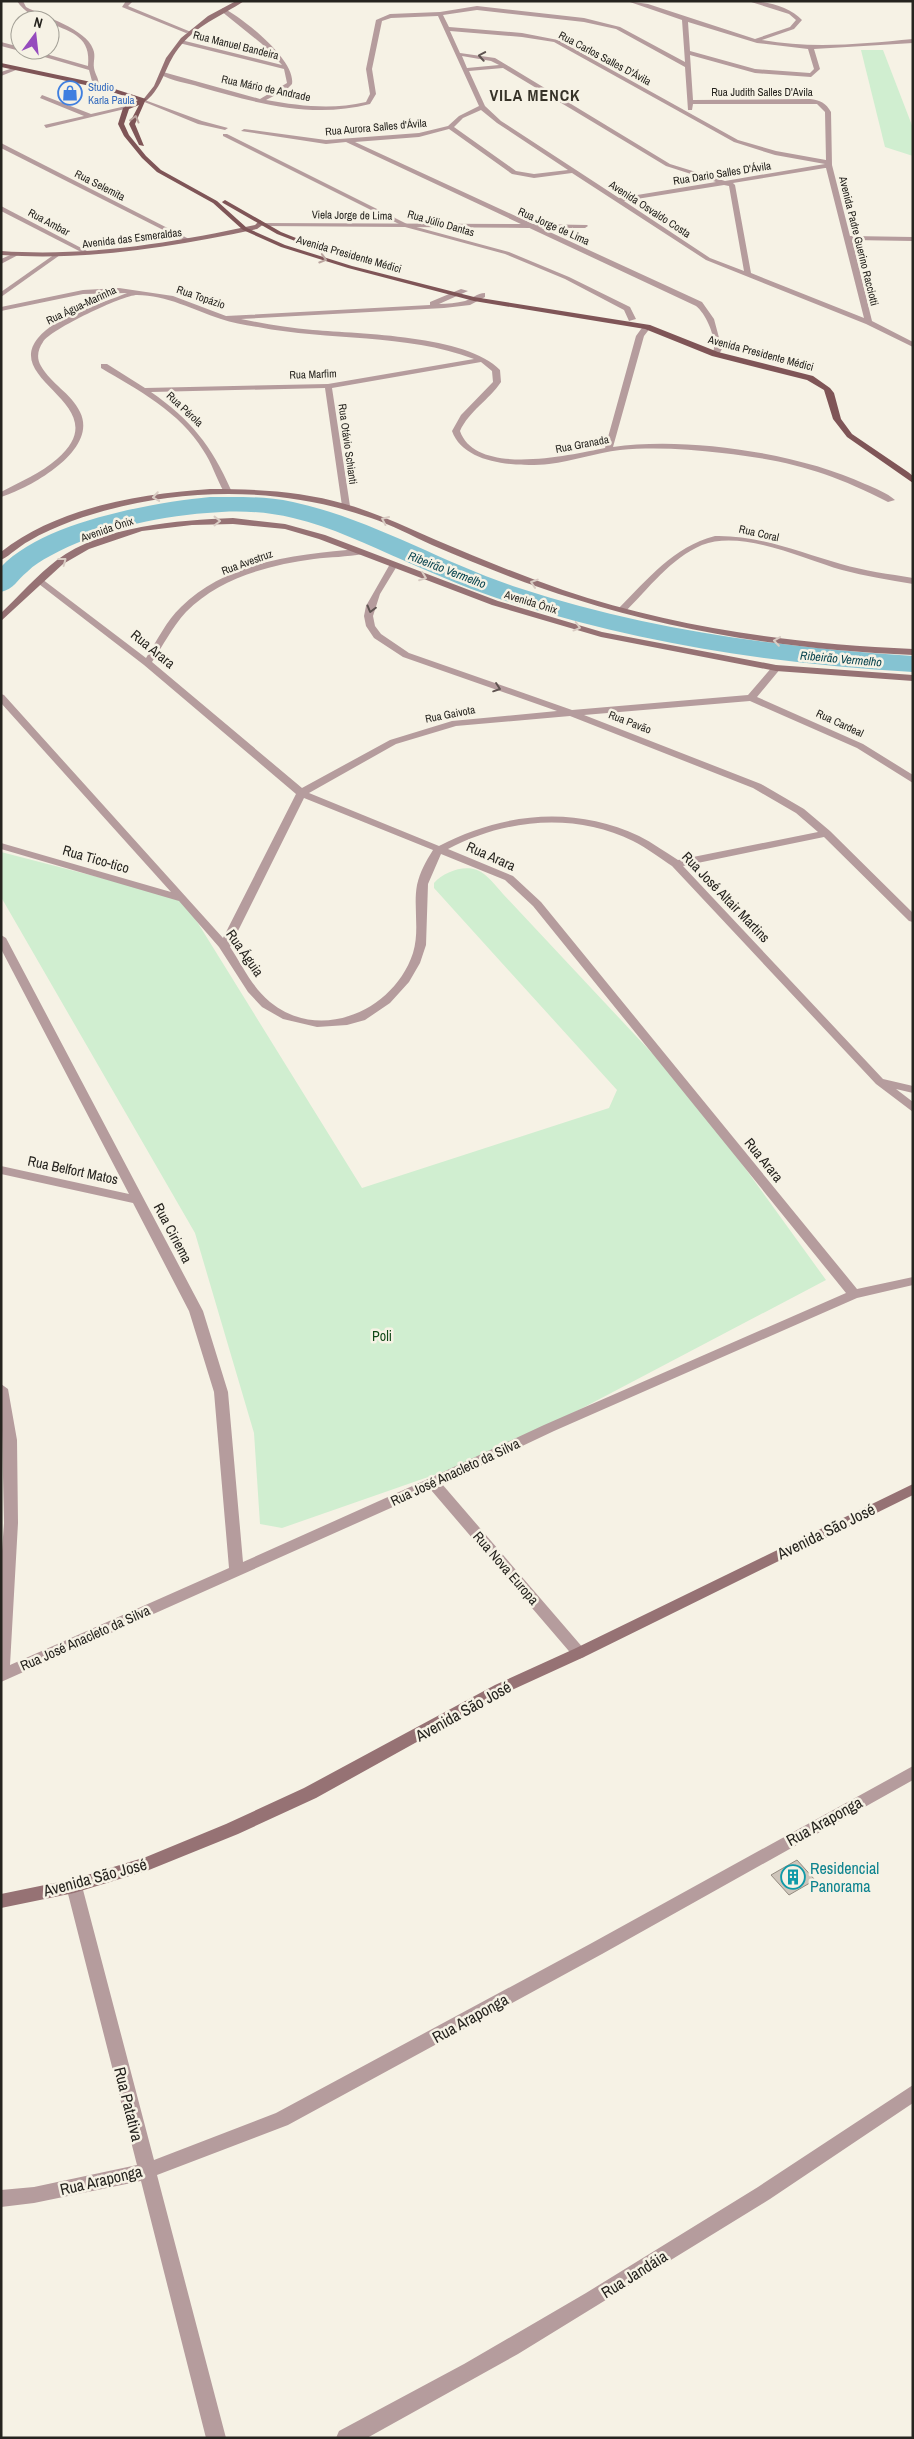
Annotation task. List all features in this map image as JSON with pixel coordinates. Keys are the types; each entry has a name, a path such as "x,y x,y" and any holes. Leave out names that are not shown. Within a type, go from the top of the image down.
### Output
{"main road":[{"path":"116,91 126,108 144,100 155,90 169,58 188,32 241,1"},
{"path":"1,64 79,81 144,100"},
{"name":"Avenida Presidente Médici","path":"144,100 133,118 133,129 143,148 153,159 177,178 279,233 313,247 482,295 632,319 647,327 715,354 810,378 824,384 831,392 835,414 842,428 861,445 901,470 913,482"},
{"name":"Avenida Presidente Médici","path":"126,108 121,120 123,130 144,157 159,171 215,202 245,229 306,254 454,295 647,327"},
{"name":"Avenida das Esmeraldas","path":"1,253 57,255 87,253 189,241 260,226 262,223"},
{"path":"245,229 287,244 313,247"},
{"name":"Avenida Ônix","path":"1,557 40,532 97,511 173,495 228,490 346,506 374,515 524,580 622,610 671,622 765,640 819,647 913,652"},
{"name":"Avenida Ônix","path":"1,618 67,557 108,538 141,528 192,522 233,521 285,527 322,537 495,603 549,620 639,642 776,668 913,678"},
{"name":"Avenida São José","path":"1,1900 74,1886 149,1863 232,1829 310,1793 500,1689 579,1653 913,1489"}],"street":[{"path":"130,1 124,6 188,32"},
{"path":"630,1 755,41 810,46 885,44 913,41"},
{"path":"751,1 790,14 799,20 792,28 755,41"},
{"path":"440,14 483,8 600,23 618,28 688,66"},
{"path":"223,10 264,42 286,68 291,78 290,83 285,88 262,100"},
{"name":"Avenida Osvaldo Costa","path":"440,14 482,107 499,122 708,259 869,322 912,344"},
{"name":"Rua Mário de Andrade","path":"163,74 262,100 312,109 346,108 368,103 373,94 369,69 379,20 390,16 440,14"},
{"path":"685,18 691,102 690,114"},
{"path":"60,26 80,35 88,43 92,55 92,71 96,86"},
{"name":"Rua Carlos Salles D'Ávila","path":"447,28 522,35 556,41 690,114"},
{"name":"Rua Manuel Bandeira","path":"181,42 286,68"},
{"path":"885,44 906,48"},
{"path":"687,52 755,71 811,75 817,69 810,46"},
{"path":"458,54 487,57 668,164 728,182 734,188 748,275"},
{"path":"57,60 92,71"},
{"path":"466,70 504,66"},
{"path":"1,74 18,68"},
{"path":"79,81 92,71"},
{"path":"42,97 90,116"},
{"name":"Rua Júlio Dantas","path":"144,100 200,122 207,129 223,132 238,130"},
{"name":"Rua Judith Salles D'Avila","path":"691,102 813,101 822,104 828,112 830,164"},
{"name":"Rua Aurora Salles d'Ávila","path":"238,130 302,141 348,141 419,135 450,127 461,116 482,107"},
{"path":"46,126 126,108"},
{"name":"Avenida Padre Guerino Racciotti","path":"690,114 723,135 744,144 775,153 830,164 869,322"},
{"path":"450,127 514,173 534,176 572,171"},
{"path":"238,130 242,144"},
{"name":"Rua Júlio Dantas","path":"223,132 242,144 407,226 522,258 567,278 626,309 632,319"},
{"name":"Rua Jorge de Lima","path":"348,141 699,304 706,309 712,322 718,349 715,354"},
{"name":"Rua Selemita","path":"1,146 189,241"},
{"name":"Rua Dario Salles D'Ávila","path":"619,200 830,164"},
{"name":"Rua Ambar","path":"1,208 87,253"},
{"name":"Viela Jorge de Lima","path":"262,223 407,226 585,226"},
{"path":"849,238 913,239"},
{"path":"1,262 17,254"},
{"path":"1,295 57,255"},
{"name":"Rua Topázio","path":"1,309 84,292 106,290 137,291 170,298 225,318 457,305 482,295"},
{"name":"Rua Topázio","path":"426,307 464,290"},
{"name":"Rua Água-Marinha","path":"1,495 41,474 58,461 74,444 80,427 72,405 35,366 32,355 41,338 60,326 137,291"},
{"path":"225,318 286,329 436,345 484,359"},
{"path":"608,450 640,336 647,327"},
{"name":"Rua Marfim","path":"142,390 328,386 484,359"},
{"name":"Rua Granada","path":"484,359 496,370 497,382 458,426 456,434 463,445 486,456 525,462 557,462 608,450 667,448 775,458 818,468 847,478 891,500"},
{"name":"Rua Pérola","path":"104,366 142,390 184,421 207,448 218,465 228,490"},
{"name":"Rua Otávio Schianti","path":"328,386 346,506"},
{"name":"Rua Coral","path":"622,610 682,553 702,542 718,538 743,540 838,566 913,581"},
{"name":"Rua Avestruz","path":"146,662 184,610 222,583 256,568 288,561 360,552"},
{"name":"Rua Pavão","path":"394,566 375,596 368,614 372,632 383,643 406,655 568,712 757,786 800,811 826,833 913,919"},
{"name":"Rua Arara","path":"39,581 146,662 301,793 509,878 537,904 854,1294"},
{"path":"751,698 776,668"},
{"name":"Rua Águia","path":"1,698 183,899 224,947 249,985 268,1006 290,1018 314,1023 335,1024 364,1017 381,1005 397,989 411,970 419,954 422,937 420,889 423,876 438,850"},
{"name":"Rua Gaivota","path":"301,793 362,757 419,733 456,724 568,712 751,698"},
{"name":"Rua Cardeal","path":"751,698 860,746 913,780"},
{"path":"224,947 301,793"},
{"name":"Rua José Altair Martins","path":"438,850 488,828 548,820 578,822 630,836 676,864 880,1082 913,1108"},
{"path":"676,864 826,833"},
{"name":"Rua Tico-tico","path":"1,846 183,899"},
{"name":"Rua Ciriema","path":"3,942 196,1311 214,1363 221,1392 226,1427 236,1569"},
{"path":"880,1082 913,1090"},
{"name":"Rua Belfort Matos","path":"1,1170 138,1200"},
{"name":"Rua José Anacleto da Silva","path":"2,1676 236,1569 433,1483 549,1428 854,1294 913,1281"},
{"path":"1,1388 10,1440 11,1523 2,1676"},
{"name":"Rua Nova Europa","path":"433,1483 579,1653"},
{"name":"Rua Araponga","path":"1,2199 34,2196 147,2171 282,2119 581,1957 913,1772"},
{"name":"Rua Patativa","path":"74,1886 216,2438"},
{"name":"Rua Jandáia","path":"346,2438 407,2406 570,2314 746,2205 913,2093"}],"green space":[{"path":"861,50 883,50 913,128 913,156 885,147"},
{"name":"Poli","path":"1,852 183,899 362,1188 609,1108 617,1090 434,888 434,883 448,873 466,868 481,872 491,880 695,1099 826,1280 497,1453 282,1528 260,1524 254,1433 195,1233 1,897"}],"building":[{"name":"Residencial Panorama","path":"797,1860 815,1880 789,1895 771,1875"}],"waterway":[{"name":"Ribeirão Vermelho","path":"1,584 18,565 50,545 104,525 182,507 237,504 265,506 291,509 334,522 472,581 509,594 605,621 719,645 835,659 913,664"}],"place":[{"name":"Studio Karla Paula","path":"70,93"},
{"name":"Residencial Panorama","path":"793,1877"}],"district":[{"name":"VILA MENCK","path":"535,95"}]}
